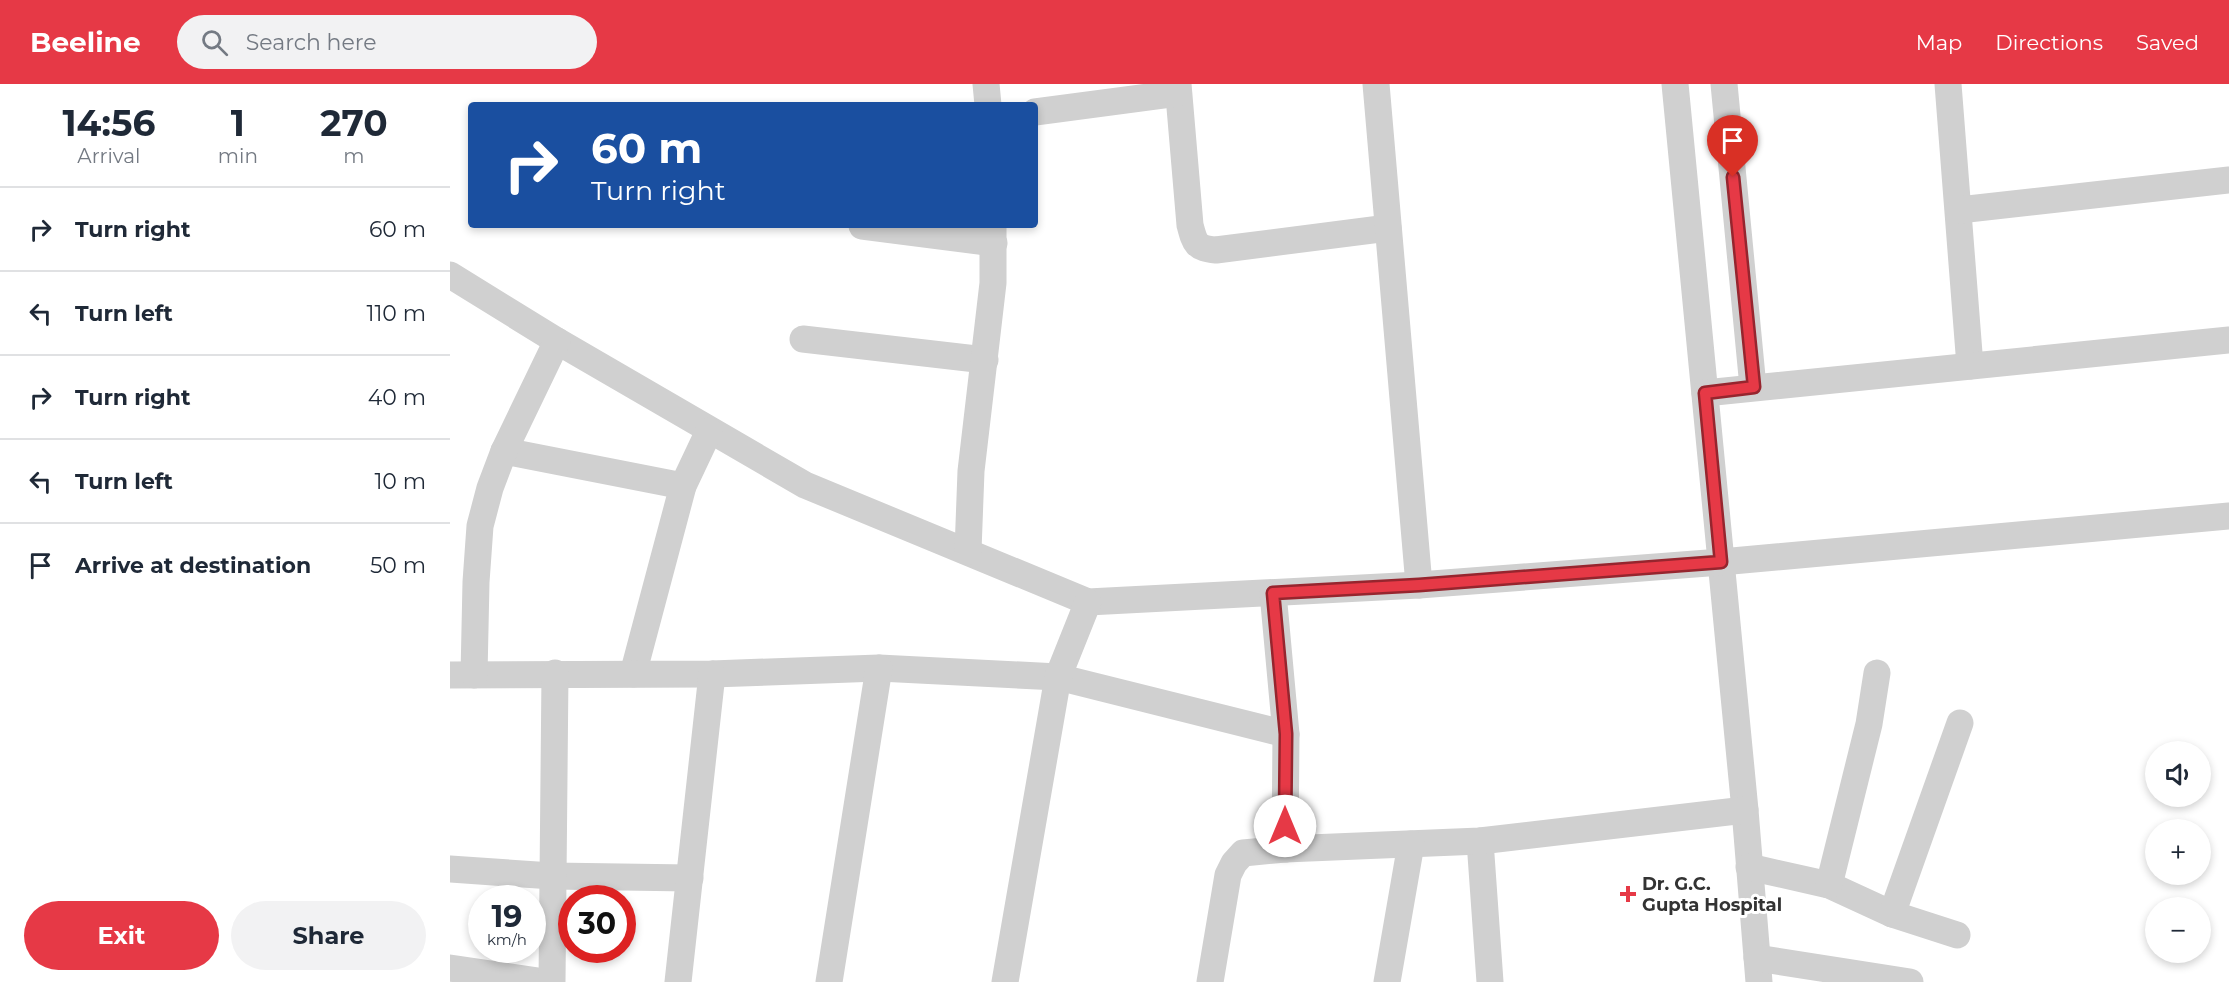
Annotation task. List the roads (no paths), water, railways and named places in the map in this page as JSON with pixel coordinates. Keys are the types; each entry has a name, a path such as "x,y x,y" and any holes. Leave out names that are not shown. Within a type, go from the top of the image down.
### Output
{"street":[{"path":"986,84 988,102"},
{"path":"1376,84 1419,585"},
{"path":"1675,84 1745,810 1758,970 1910,982"},
{"path":"1724,84 1754,387"},
{"path":"1948,84 1970,366"},
{"path":"1038,112 1178,89 1190,225 1197,244 1203,248 1216,250 1389,228"},
{"path":"1959,210 2229,180"},
{"path":"895,228 993,234 993,283 971,471 968,551"},
{"path":"450,275 709,431 805,485 1088,602 1419,585 1721,562 2229,516"},
{"path":"803,339 985,360"},
{"path":"1705,393 2229,340"},
{"path":"557,341 504,451 480,526 462,675 712,674 879,668 1058,677 1286,734"},
{"path":"633,674 682,486 709,431"},
{"path":"504,451 682,486"},
{"path":"1273,593 1286,734 1285,849"},
{"path":"1005,982 1058,677 1088,602"},
{"path":"829,982 879,668"},
{"path":"1829,885 1869,724 1877,673"},
{"path":"552,982 555,674"},
{"path":"678,982 712,674"},
{"path":"1892,914 1960,723"},
{"path":"1210,982 1224,892 1234,863 1243,853 1285,849 1480,841 1745,810"},
{"path":"1480,841 1490,982"},
{"path":"1387,982 1411,844"},
{"path":"1749,867 1829,885 1892,914 1957,935"},
{"path":"450,869 552,876 690,878"},
{"path":"450,968 544,982"}],"place":[{"name":"Dr. G.C. Gupta Hospital","path":"1628,894"}]}
